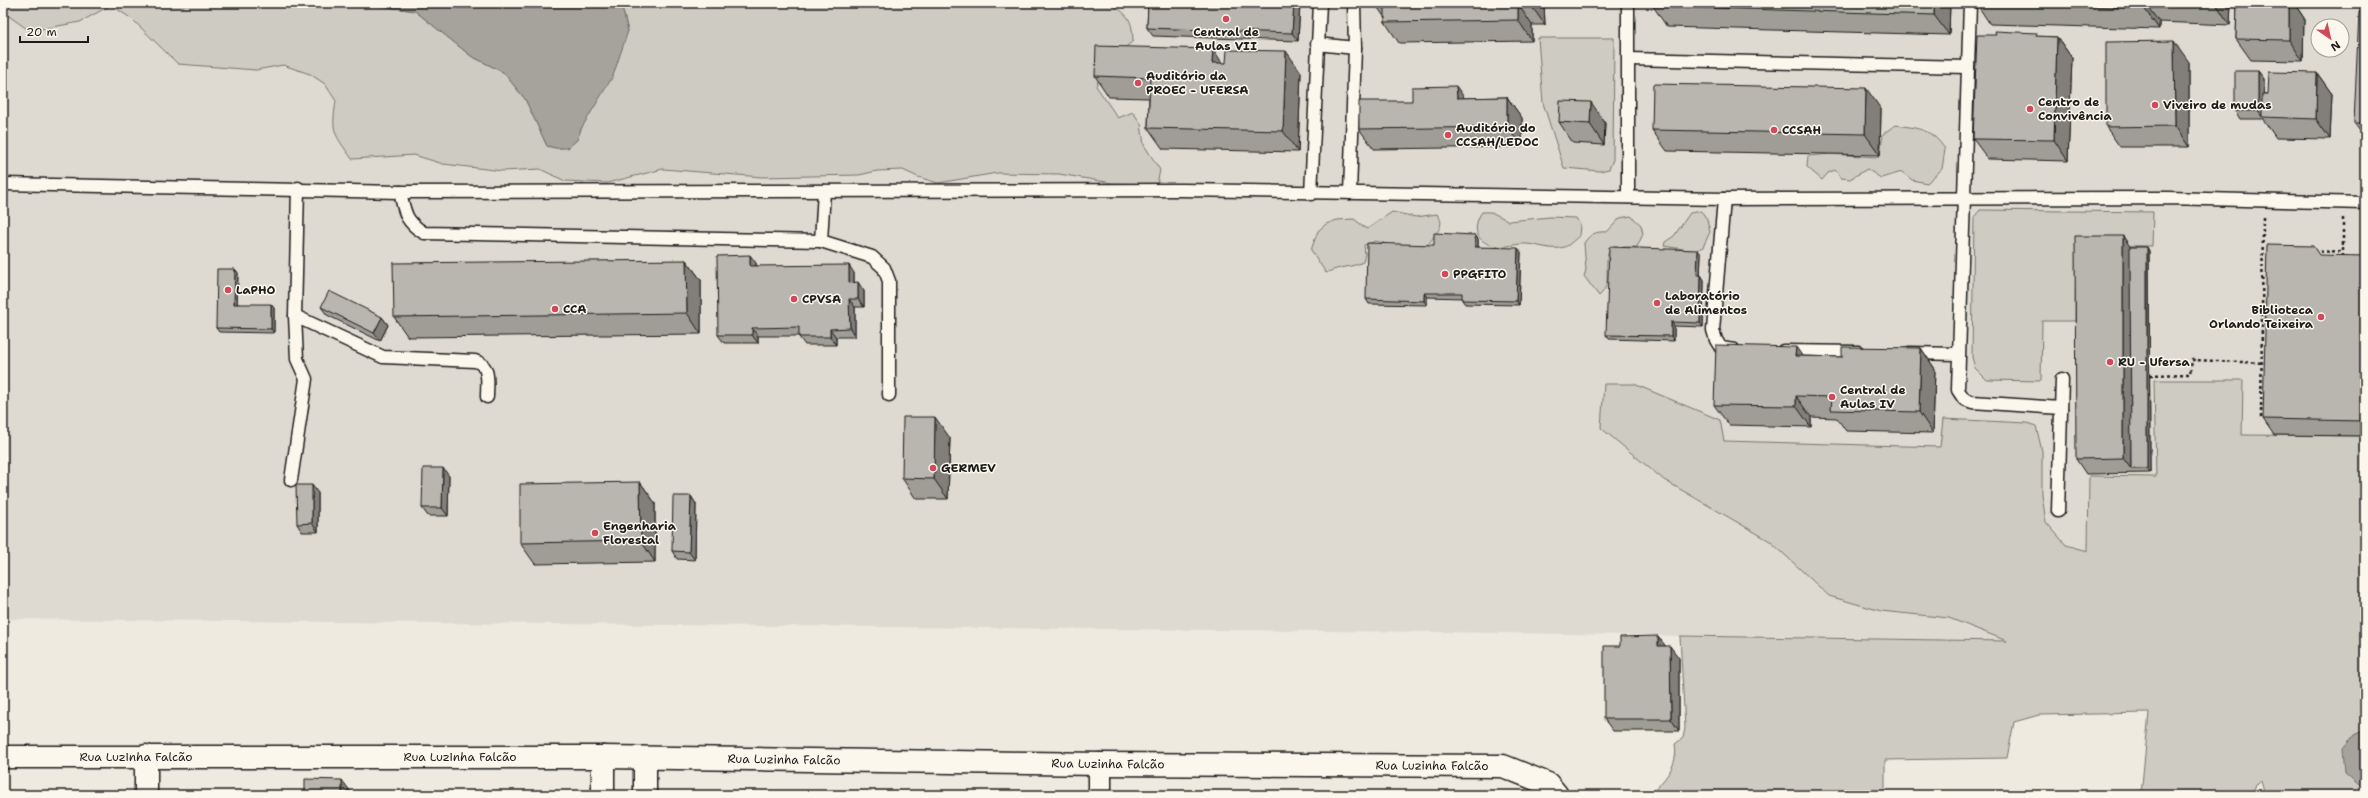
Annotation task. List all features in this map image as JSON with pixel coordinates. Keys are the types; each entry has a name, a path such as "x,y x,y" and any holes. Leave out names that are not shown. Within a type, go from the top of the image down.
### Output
{"street":[{"path":"146,756 146,795"},
{"name":"Rua Luzinha Falcão","path":"3,757 603,757 645,759 1100,764 1503,766 1548,784 1557,795"},
{"path":"603,757 603,795"},
{"path":"645,759 645,795"},
{"path":"1100,764 1100,795"}],"lane":[{"path":"1311,194 1320,3"},
{"path":"1350,193 1355,48 1354,3"},
{"path":"1628,3 1628,197"},
{"path":"1970,3 1958,390 1964,399 1972,402 2061,408"},
{"path":"1317,44 1355,48"},
{"path":"1629,60 1967,67"},
{"path":"3,184 298,188 400,192 1182,190 1311,194 1350,193 1724,199 1965,197 2214,199 2365,203"},
{"path":"291,480 306,378 297,359 295,316 298,188"},
{"path":"821,241 824,191"},
{"path":"400,192 405,216 412,226 424,233 821,241 872,258 884,268 889,281 889,395"},
{"path":"1724,199 1713,330 1716,340 1721,348 1749,351"},
{"path":"295,316 383,356 475,361 483,363 486,367 487,397"},
{"path":"1772,351 1873,353"},
{"path":"1896,353 1958,354"},
{"path":"2058,511 2062,379"}],"path":[{"path":"2261,418 2263,216"},
{"path":"2344,218 2344,264"},
{"path":"2307,252 2343,251"},
{"path":"2263,252 2270,252"},
{"path":"2150,375 2190,374 2192,360 2268,363"}],"shaded area":[{"path":"3,3 2365,3 2365,647 1439,632 3,619"},
{"path":"3,3 334,3 368,4 415,11 471,56 503,72 525,99 547,146 564,148 572,144 579,135 628,31 621,3 1110,3 1128,18 1132,27 1133,41 1111,61 1102,73 1096,86 1118,118 1133,112 1141,124 1144,145 1160,170 1157,184 1112,183 1059,174 997,173 938,183 918,177 903,170 877,171 859,175 762,177 663,169 607,183 565,181 540,169 503,171 443,164 414,155 352,159 335,132 334,120 336,101 325,84 310,74 283,65 256,70 178,64 132,19 111,5 80,22 30,31 3,12"},
{"path":"334,3 621,3 628,31 613,76 581,129 577,140 568,148 555,148 547,146 525,99 503,72 471,56 415,11 368,4"},
{"path":"1538,38 1614,38 1613,160 1609,169 1600,171 1564,168 1543,103"},
{"path":"1895,125 1911,127 1930,133 1945,149 1942,169 1927,183 1912,180 1902,172 1881,178 1867,169 1850,179 1841,178 1835,170 1828,173 1822,180 1807,167 1808,156 1830,154 1877,157 1880,155 1883,134"},
{"path":"1980,210 2153,212 2152,246 2076,245 2075,321 2042,321 2041,381 1987,380 1975,368 1972,357 1974,217"},
{"path":"1701,211 1707,219 1710,232 1703,247 1695,251 1664,246 1665,242 1674,236 1690,213"},
{"path":"1392,212 1416,217 1437,214 1441,222 1439,230 1428,245 1394,246 1376,241 1364,245 1365,254 1363,262 1326,273 1311,250 1318,231 1326,224 1337,220 1354,219 1367,229"},
{"path":"1482,212 1491,212 1509,221 1550,217 1576,218 1580,225 1579,236 1568,245 1559,248 1527,244 1500,246 1489,244 1484,242 1477,234 1477,224"},
{"path":"1631,216 1641,225 1643,234 1637,247 1611,247 1607,258 1607,283 1603,292 1599,296 1584,276 1586,270 1584,243 1594,234 1607,232 1620,218"},
{"path":"2154,380 2243,380 2242,435 2365,436 2365,730 2354,735 2362,789 2365,790 2365,795 2265,795 2261,781 2255,784 2251,795 2141,795 2149,713 2039,715 2014,722 2007,758 1885,760 1885,795 1650,795 1673,766 1676,752 1675,744 1683,738 1685,728 1680,636 2007,641 1949,618 1881,611 1829,596 1770,541 1664,480 1601,428 1604,384 1634,384 1720,420 1724,441 1940,447 1943,419 2027,423 2036,426 2042,451 2042,495 2046,522 2066,545 2088,551 2089,476 2156,477"},
{"path":"2365,730 2365,790 2345,773 2343,748 2354,735"}],"building":[{"name":"Central de Aulas VII","path":"1148,3 1294,3 1292,33 1147,28"},
{"path":"1376,3 1530,4 1518,4 1518,20 1385,22 1385,5 1376,5"},
{"path":"1653,3 1934,3 1934,15 1653,6"},
{"path":"1982,3 2145,3 2144,8"},
{"path":"2188,3 2216,3 2216,4"},
{"path":"2237,3 2289,3 2289,40 2236,39"},
{"path":"2359,12 2365,13 2365,123 2354,123"},
{"name":"Centro de Convivência","path":"1995,31 2037,33 2036,36 2057,37 2054,140 1973,139 1977,35 1996,35"},
{"path":"2174,41 2175,126 2106,127 2106,42"},
{"path":"1096,46 1213,49 1212,63 1226,63 1227,50 1286,51 1283,131 1148,128 1150,78 1095,76"},
{"path":"2235,71 2258,71 2258,111 2235,111"},
{"path":"2269,72 2317,73 2316,119 2262,117 2262,94 2268,94"},
{"path":"1653,84 1866,88 1865,134 1652,130"},
{"path":"1456,86 1457,98 1507,97 1507,127 1359,129 1359,101 1412,101 1412,87"},
{"path":"1560,101 1591,102 1590,124 1559,122"},
{"name":"PPGFITO","path":"1434,233 1475,235 1475,247 1518,248 1516,301 1462,300 1462,293 1424,293 1424,301 1366,299 1367,243 1434,245"},
{"name":"RU - Ufersa","path":"2075,236 2123,236 2123,458 2076,459"},
{"name":"Biblioteca Orlando Teixeira","path":"2267,245 2313,246 2319,255 2365,256 2363,421 2263,419"},
{"name":"Laboratório de Alimentos","path":"1609,247 1698,250 1697,275 1701,275 1700,323 1671,322 1671,336 1606,335"},
{"path":"2130,247 2147,247 2147,469 2131,469"},
{"name":"CPVSA","path":"750,255 750,266 849,265 849,283 858,282 858,299 849,299 850,328 830,329 830,337 799,337 799,327 752,328 752,335 718,335 717,256"},
{"path":"686,260 687,313 394,317 393,263"},
{"name":"LaPHO","path":"217,269 235,269 234,304 271,304 271,329 216,328"},
{"path":"329,291 382,317 374,333 321,307"},
{"path":"1716,345 1796,347 1795,356 1842,357 1842,347 1921,348 1919,412 1831,410 1832,397 1796,396 1796,406 1714,405"},
{"path":"903,417 935,417 934,479 902,478"},
{"path":"423,468 443,468 442,508 422,508"},
{"path":"640,482 641,541 520,543 520,484"},
{"path":"296,485 312,485 312,523 297,524"},
{"path":"673,496 691,496 689,552 672,551"},
{"path":"1658,636 1658,646 1670,646 1671,719 1604,719 1604,646 1620,646 1620,637"},
{"path":"305,779 342,780 342,795 305,795"}],"place":[{"name":"Central de Aulas VII","path":"1226,19"},
{"name":"Auditório da PROEC - UFERSA","path":"1138,83"},
{"name":"Viveiro de mudas","path":"2155,105"},
{"name":"Centro de Convivência","path":"2030,109"},
{"name":"CCSAH","path":"1774,130"},
{"name":"Auditório do CCSAH/LEDOC","path":"1448,135"},
{"name":"PPGFITO","path":"1445,274"},
{"name":"LaPHO","path":"228,290"},
{"name":"CPVSA","path":"794,299"},
{"name":"Laboratório de Alimentos","path":"1657,303"},
{"name":"CCA","path":"555,309"},
{"name":"Biblioteca Orlando Teixeira","path":"2321,317"},
{"name":"RU - Ufersa","path":"2110,362"},
{"name":"Central de Aulas IV","path":"1832,397"},
{"name":"GERMEV","path":"933,468"},
{"name":"Engenharia Florestal","path":"595,533"}]}
